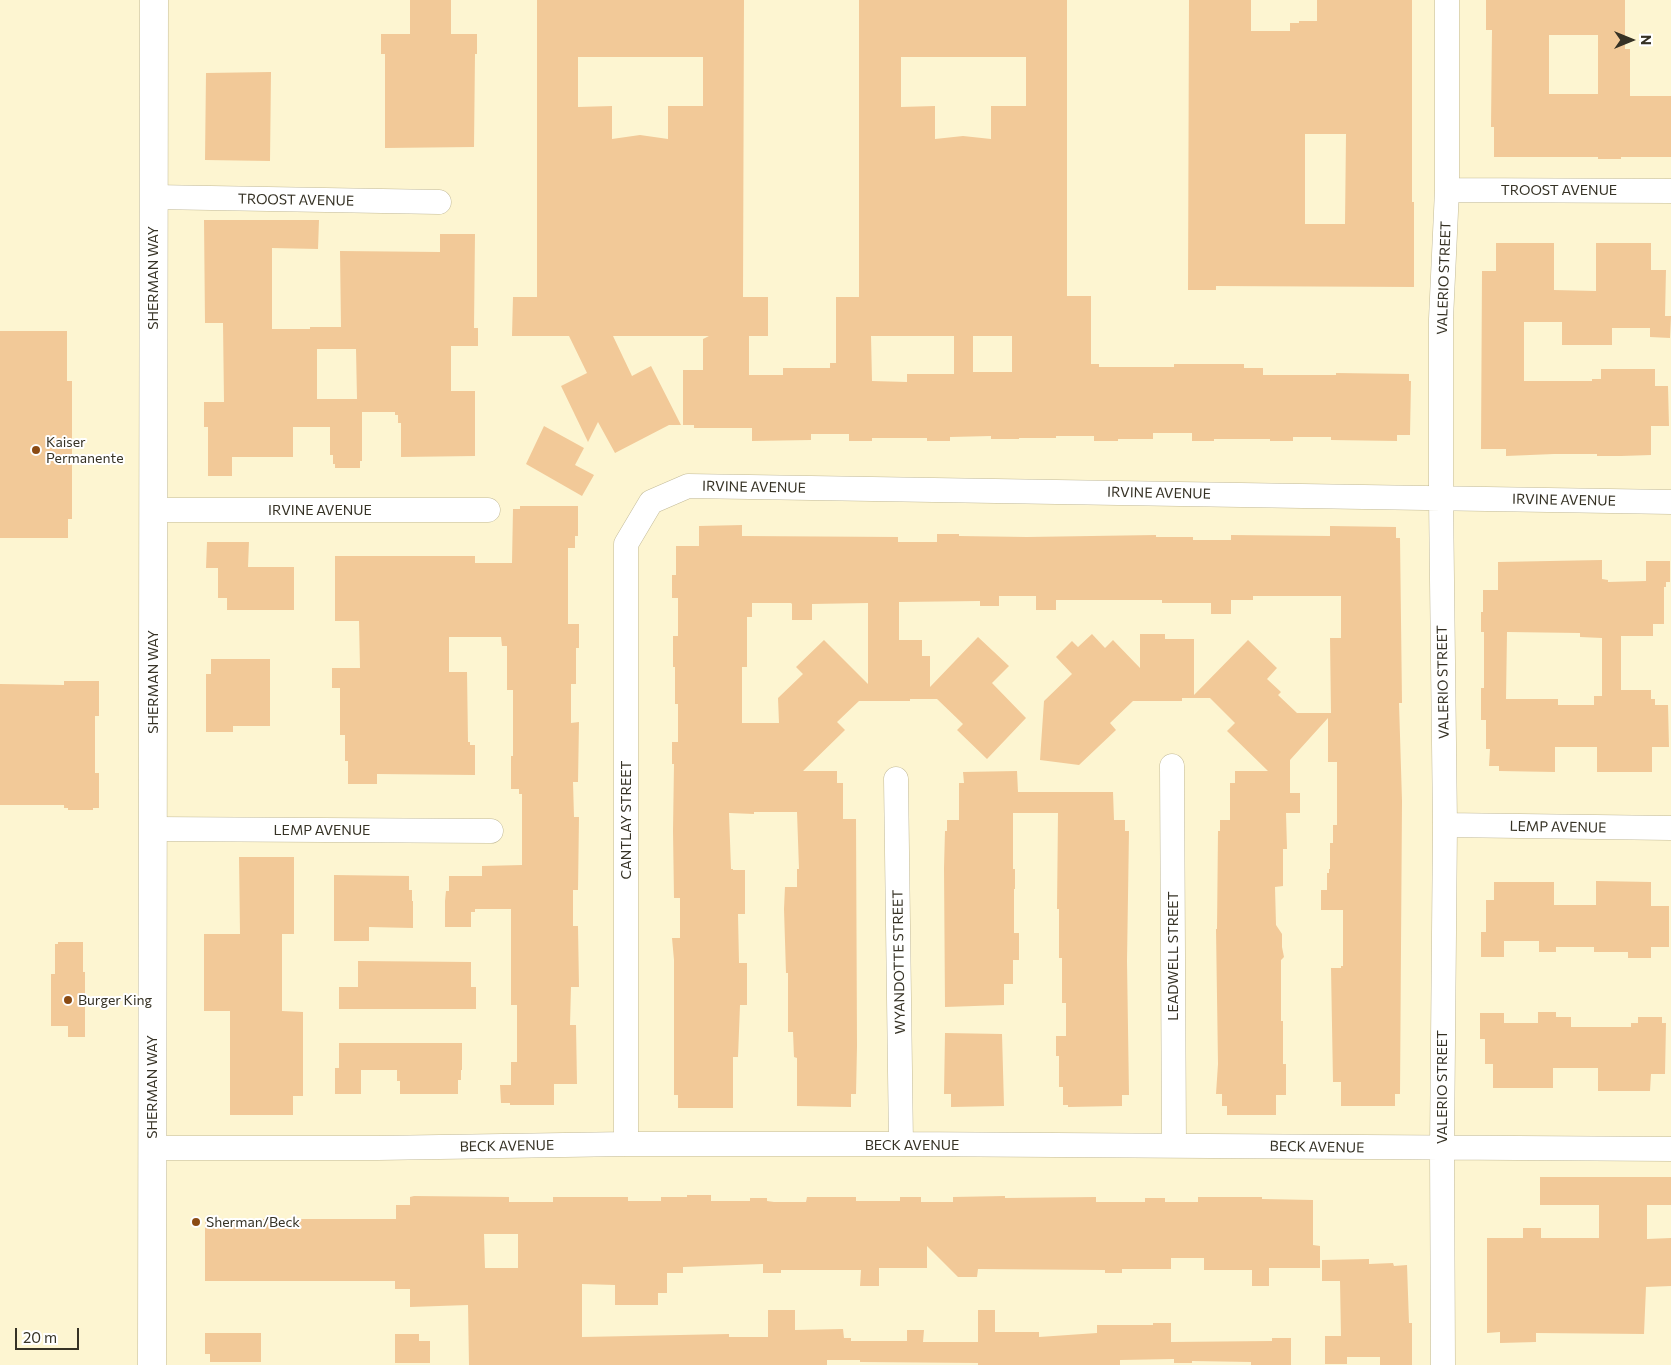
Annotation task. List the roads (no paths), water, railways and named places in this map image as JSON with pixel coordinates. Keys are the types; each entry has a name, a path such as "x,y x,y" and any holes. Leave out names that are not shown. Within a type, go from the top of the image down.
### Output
{"main road":[{"name":"SHERMAN WAY","path":"152,1365 154,0"}],"street":[{"name":"VALERIO STREET","path":"1443,1365 1442,1148 1445,825 1441,319 1447,190 1447,0"},
{"name":"TROOST AVENUE","path":"1447,190 1671,191"},
{"name":"TROOST AVENUE","path":"154,197 439,202"},
{"name":"IRVINE AVENUE","path":"651,502 688,486 1671,502"},
{"name":"CANTLAY STREET","path":"626,1144 626,544 651,502"},
{"name":"IRVINE AVENUE","path":"153,510 488,510"},
{"name":"LEADWELL STREET","path":"1172,766 1174,1145"},
{"name":"WYANDOTTE STREET","path":"896,780 901,1144"},
{"name":"LEMP AVENUE","path":"1445,825 1671,828"},
{"name":"LEMP AVENUE","path":"153,829 491,831"},
{"name":"BECK AVENUE","path":"152,1148 901,1144 1671,1149"}],"place":[{"name":"Kaiser Permanente","path":"36,450"},
{"name":"Burger King","path":"68,1000"},
{"name":"Sherman/Beck","path":"196,1222"}]}
